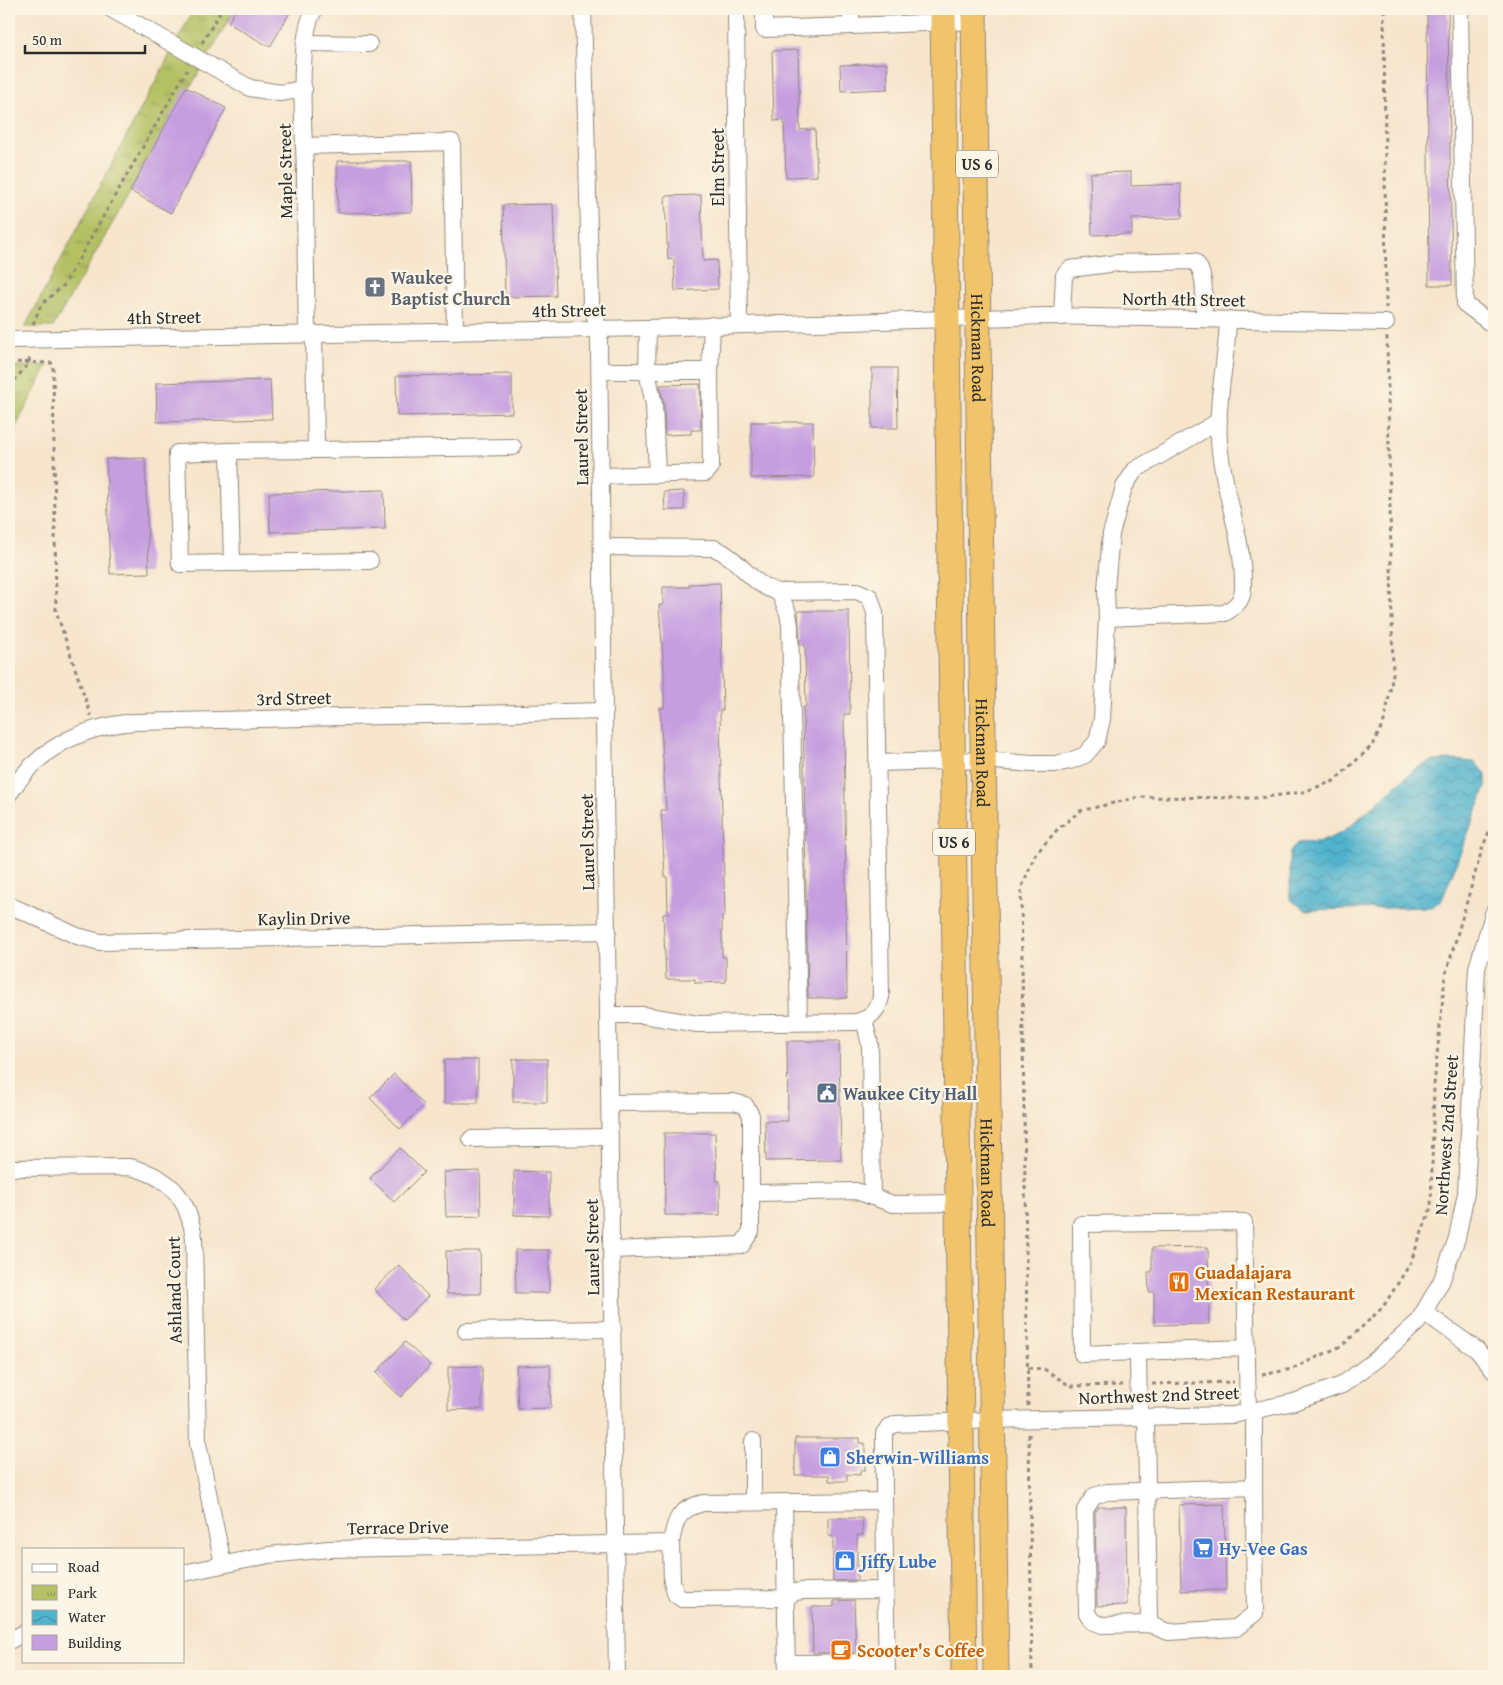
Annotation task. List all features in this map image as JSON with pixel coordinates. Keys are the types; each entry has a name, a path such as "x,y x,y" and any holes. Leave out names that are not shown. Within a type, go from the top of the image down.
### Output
{"highway":[{"name":"Hickman Road","path":"943,15 964,1676"},
{"name":"Hickman Road","path":"974,15 980,320 983,760 996,1676"}],"street":[{"path":"111,9 195,55 250,88 280,93 304,89"},
{"name":"Maple Street","path":"314,9 311,14 305,43 304,146 316,450"},
{"name":"Laurel Street","path":"583,9 591,305 599,329 600,371 617,1676"},
{"name":"Elm Street","path":"736,9 739,324"},
{"path":"764,9 764,29 851,26 943,15 974,15"},
{"path":"851,9 851,26"},
{"path":"1460,9 1465,304 1494,326"},
{"path":"305,43 369,44"},
{"path":"304,146 452,142 455,332"},
{"path":"1062,317 1064,275 1070,269 1117,262 1194,261 1198,265 1203,278 1204,319"},
{"name":"North 4th Street","path":"980,320 1062,317 1386,323"},
{"name":"4th Street","path":"9,340 980,320"},
{"path":"1107,618 1225,613 1236,607 1242,599 1243,583 1219,442 1219,421 1228,320"},
{"path":"602,476 706,474 711,466 710,371 712,325"},
{"path":"648,328 647,371 654,405 657,475"},
{"path":"600,371 710,371"},
{"path":"877,763 983,760 1055,764 1070,761 1085,754 1091,748 1097,741 1102,719 1107,618 1106,589 1111,534 1124,487 1129,476 1135,470 1219,421"},
{"path":"370,562 180,564 177,453 512,447"},
{"path":"229,452 232,564"},
{"path":"603,547 714,548 736,561 758,583 769,590 779,592 857,591 864,592 870,597 875,614 881,997 879,1008 864,1020 698,1024 643,1015 609,1015"},
{"path":"779,592 788,613 790,625 800,1022"},
{"name":"3rd Street","path":"9,794 24,773 42,756 62,742 95,728 134,722 605,711"},
{"name":"Kaylin Drive","path":"9,905 70,934 100,942 608,931"},
{"name":"Northwest 2nd Street","path":"884,1501 884,1433 889,1426 992,1420 1233,1415 1294,1402 1342,1385 1378,1358 1418,1322 1441,1282 1457,1238 1466,1193 1477,968 1494,911"},
{"path":"864,1020 870,1044 872,1197"},
{"path":"610,1103 734,1102 745,1105 750,1115 752,1231 742,1245 612,1250"},
{"path":"471,1139 610,1137"},
{"name":"Ashland Court","path":"9,1168 130,1166 148,1171 165,1181 178,1194 186,1207 192,1222 194,1238 198,1444 223,1564"},
{"path":"751,1193 856,1191 893,1204 959,1203"},
{"path":"1246,1348 1082,1354 1081,1224 1244,1222 1247,1379 1251,1411 1254,1487 1255,1613 1236,1628 1168,1632 1149,1624 1102,1625 1092,1620 1087,1613 1085,1510 1094,1496 1107,1492 1254,1487"},
{"path":"1424,1312 1477,1350 1494,1371"},
{"path":"466,1331 613,1329"},
{"path":"1138,1352 1147,1491 1149,1624"},
{"path":"753,1441 753,1502"},
{"path":"787,1658 792,1662 799,1663 886,1669 884,1501 703,1503 689,1506 678,1517 671,1543 672,1582 676,1595 682,1599 786,1598 802,1591 885,1590"},
{"path":"784,1502 787,1676"},
{"name":"Terrace Drive","path":"185,1573 223,1564 329,1548 671,1543"},
{"path":"9,1641 22,1634"}],"path":[{"path":"9,387 29,363 33,340 33,320 41,305 64,285 222,9"},
{"path":"1032,1676 1021,889 1036,855 1057,830 1080,812 1138,797 1259,798 1303,792 1334,781 1373,745 1385,719 1393,674 1386,323 1384,9"},
{"path":"9,362 53,363 56,611 95,728"},
{"path":"1028,1368 1044,1369 1070,1386 1232,1382 1292,1368 1343,1345 1383,1307 1410,1264 1431,1208 1434,1085 1445,977 1483,846 1494,820"}],"green space":[{"path":"194,9 235,9 53,327 25,327"},
{"path":"48,365 9,440 9,366"}],"water":[{"path":"1432,761 1474,762 1486,773 1486,787 1442,900 1431,907 1305,910 1290,899 1290,852 1297,843 1323,841 1343,832 1415,769"}],"building":[{"path":"236,9 292,9 270,47 228,23"},
{"path":"1427,11 1448,11 1452,285 1429,285"},
{"path":"798,50 800,130 815,129 817,176 786,177 784,120 774,121 772,51"},
{"path":"887,63 888,89 841,91 840,65"},
{"path":"186,87 226,108 171,213 130,191"},
{"path":"337,161 411,161 412,212 338,213"},
{"path":"1131,172 1131,186 1181,184 1182,218 1132,219 1132,234 1092,235 1090,173"},
{"path":"701,195 703,261 717,260 718,289 675,291 674,259 668,260 665,196"},
{"path":"553,204 556,296 505,297 503,205"},
{"path":"872,368 897,368 898,428 872,428"},
{"path":"512,374 512,413 397,416 396,376"},
{"path":"270,380 272,419 157,422 156,383"},
{"path":"700,384 701,430 691,430 691,434 665,435 664,404 660,385"},
{"path":"751,422 813,422 814,477 751,478"},
{"path":"145,458 149,573 110,574 106,459"},
{"path":"384,490 385,529 270,532 269,493"},
{"path":"684,491 684,510 665,510 664,492"},
{"path":"720,583 723,710 720,710 721,777 725,916 722,916 722,957 726,957 726,982 695,983 695,979 666,979 663,914 668,913 667,876 665,877 661,810 666,810 660,708 664,708 664,671 659,605 663,605 663,587 689,587 689,584"},
{"path":"798,611 849,611 850,714 844,714 847,998 808,998 803,707 806,707 805,645 800,645"},
{"path":"787,1041 839,1041 841,1160 766,1161 765,1121 788,1121"},
{"path":"513,1059 547,1059 547,1102 513,1102"},
{"path":"444,1060 478,1060 478,1103 444,1103"},
{"path":"394,1074 424,1105 400,1129 370,1098"},
{"path":"664,1133 715,1133 717,1181 720,1181 720,1215 665,1215"},
{"path":"400,1148 424,1172 394,1202 370,1178"},
{"path":"480,1171 481,1216 446,1217 444,1172"},
{"path":"514,1171 549,1172 549,1216 514,1215"},
{"name":"Guadalajara Mexican Restaurant","path":"1208,1247 1209,1324 1154,1325 1154,1292 1149,1292 1148,1272 1152,1272 1152,1248"},
{"path":"515,1250 549,1250 549,1293 516,1293"},
{"path":"446,1251 480,1251 481,1294 447,1294"},
{"path":"399,1265 428,1296 404,1320 374,1289"},
{"path":"405,1342 430,1365 401,1397 376,1373"},
{"path":"550,1365 551,1408 518,1409 516,1366"},
{"path":"482,1366 482,1409 448,1410 448,1367"},
{"name":"Sherwin-Williams","path":"795,1438 860,1438 860,1443 865,1443 865,1470 860,1470 860,1475 847,1474 847,1481 829,1481 829,1475 795,1475"},
{"name":"Hy-Vee Gas","path":"1224,1504 1226,1590 1181,1591 1179,1505"},
{"path":"1099,1507 1126,1507 1127,1605 1097,1606 1095,1513"},
{"name":"Jiffy Lube","path":"828,1518 862,1518 863,1535 857,1535 857,1580 833,1581 833,1536 828,1536"},
{"path":"854,1600 856,1652 813,1653 812,1607 834,1607 834,1601"}],"place":[{"name":"Waukee Baptist Church","path":"375,287"},
{"name":"Waukee City Hall","path":"827,1093"},
{"name":"Guadalajara Mexican Restaurant","path":"1179,1282"},
{"name":"Sherwin-Williams","path":"830,1457"},
{"name":"Hy-Vee Gas","path":"1203,1548"},
{"name":"Jiffy Lube","path":"845,1561"},
{"name":"Scooter's Coffee","path":"841,1650"}]}
